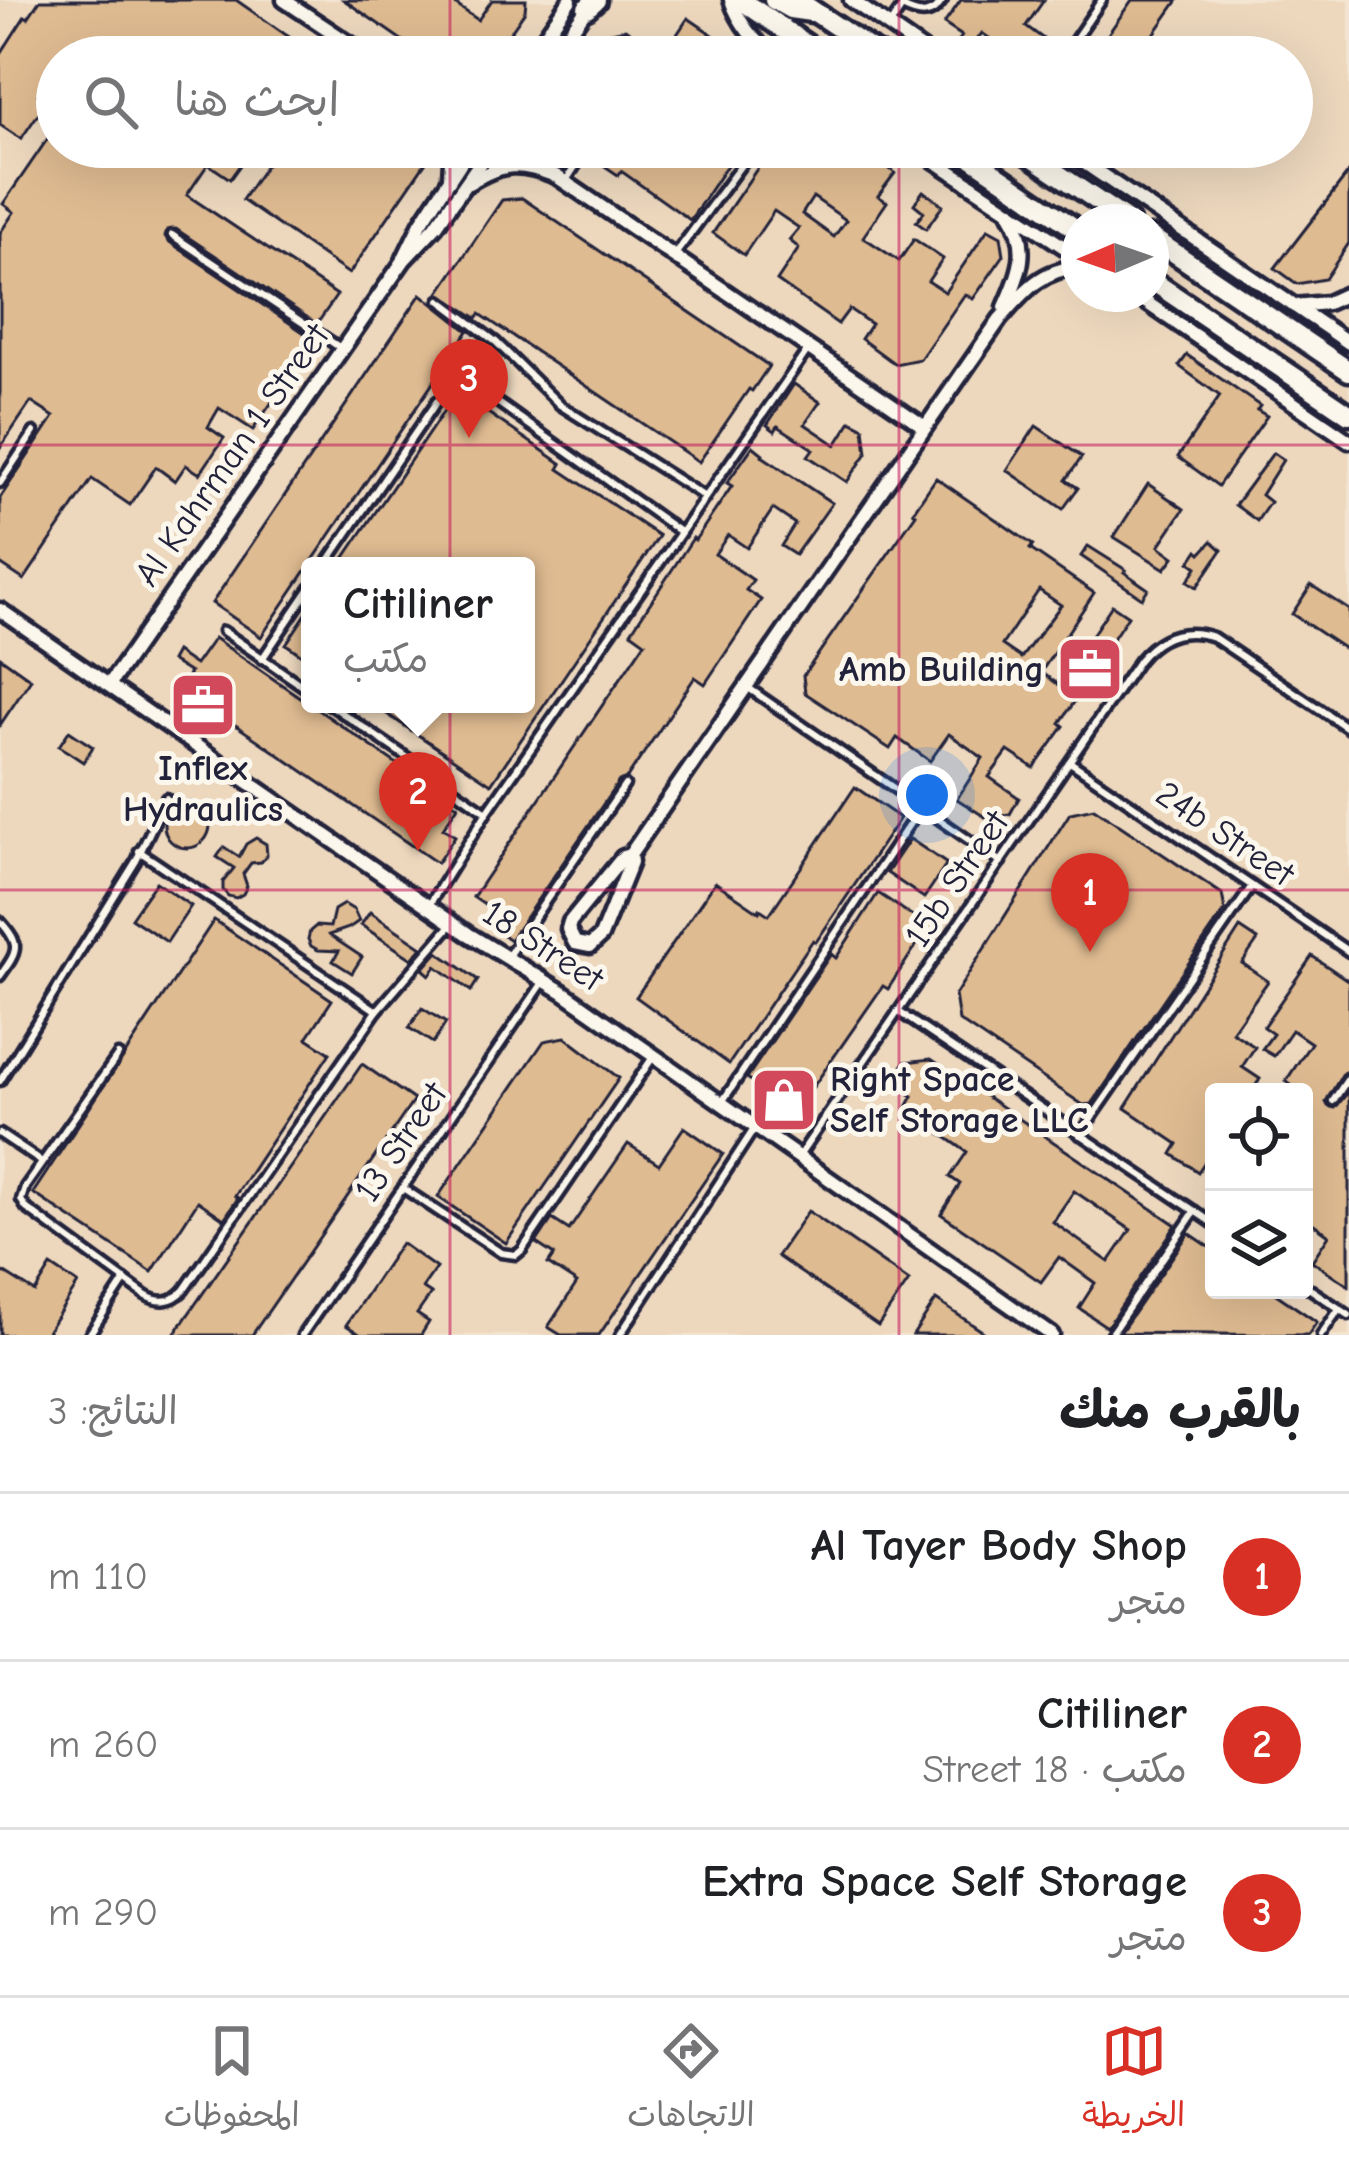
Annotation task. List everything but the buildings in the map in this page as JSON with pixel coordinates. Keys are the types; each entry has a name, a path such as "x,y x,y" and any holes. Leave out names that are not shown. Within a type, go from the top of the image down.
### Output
{"main road":[{"path":"741,0 793,36"},
{"path":"774,0 797,11 816,13"},
{"path":"797,0 851,36"},
{"path":"987,168 1061,219"},
{"path":"1049,168 1102,204"},
{"path":"1169,249 1349,371"},
{"path":"1169,292 1349,414"}],"street":[{"path":"285,0 339,36"},
{"path":"731,0 750,36"},
{"path":"851,0 903,36"},
{"path":"551,36 586,2"},
{"path":"565,36 586,2"},
{"path":"448,182 450,168"},
{"name":"Al Kahrman 1 Street","path":"404,260 421,223 457,168"},
{"name":"Al Kahrman 1 Street","path":"109,685 404,260 429,235 477,168"},
{"path":"464,187 499,168"},
{"path":"531,168 560,179 925,427"},
{"path":"551,168 560,179"},
{"path":"946,168 1061,245"},
{"path":"1092,168 1349,343"},
{"path":"1000,319 1023,260 1020,231 1005,206"},
{"path":"630,856 623,857 570,922 575,943 590,946 601,935 630,856 1000,319 1040,278 1061,268"},
{"path":"1294,306 1328,303 1349,293"},
{"path":"1160,312 1349,441"},
{"name":"18 Street","path":"0,610 452,923 545,980 1052,1335"}],"lane":[{"path":"889,26 905,4 918,15 936,11 943,0"},
{"path":"1077,36 1102,0"},
{"path":"560,179 570,168"},
{"path":"674,256 739,168"},
{"path":"172,235 342,349"},
{"path":"440,300 496,342 560,405 705,497"},
{"path":"428,906 487,812 809,348"},
{"path":"331,557 437,401 467,388 483,392 680,532"},
{"path":"0,483 34,432"},
{"path":"262,659 301,601"},
{"path":"223,631 301,685"},
{"name":"15b Street","path":"799,1156 1139,660 1164,638 1186,632 1213,638 1349,729"},
{"path":"746,685 1001,862"},
{"path":"341,713 487,812"},
{"name":"24b Street","path":"1070,762 1349,952"},
{"path":"507,958 625,785"},
{"path":"0,1081 125,879 166,798"},
{"path":"721,1103 921,807"},
{"path":"139,851 377,1011"},
{"path":"1081,1135 1252,886"},
{"path":"0,921 14,938 16,949 0,976"},
{"path":"118,1055 22,1191 23,1204 125,1280 158,1301 170,1300 180,1294 377,1011 452,923"},
{"name":"13 Street","path":"302,1335 545,980"},
{"path":"898,1012 1205,1218"},
{"path":"403,1188 501,1253 516,1255 654,1056"},
{"path":"1333,1102 1349,1077"},
{"path":"620,1335 756,1126"},
{"path":"0,1134 42,1162"},
{"path":"1109,1335 1195,1211"},
{"path":"89,1335 125,1280"},
{"path":"1313,1291 1349,1316"},
{"path":"1321,1335 1339,1309"}],"shaded area":[{"path":"0,0 1349,0 1349,1335 0,1335"}],"place":[{"name":"Extra Space Self Storage","path":"469,438"},
{"name":"Amb Building","path":"1090,669"},
{"name":"Inflex Hydraulics","path":"203,705"},
{"name":"Citiliner","path":"418,851"},
{"name":"Al Tayer Body Shop","path":"1090,952"},
{"name":"Right Space Self Storage LLC","path":"784,1100"}]}
